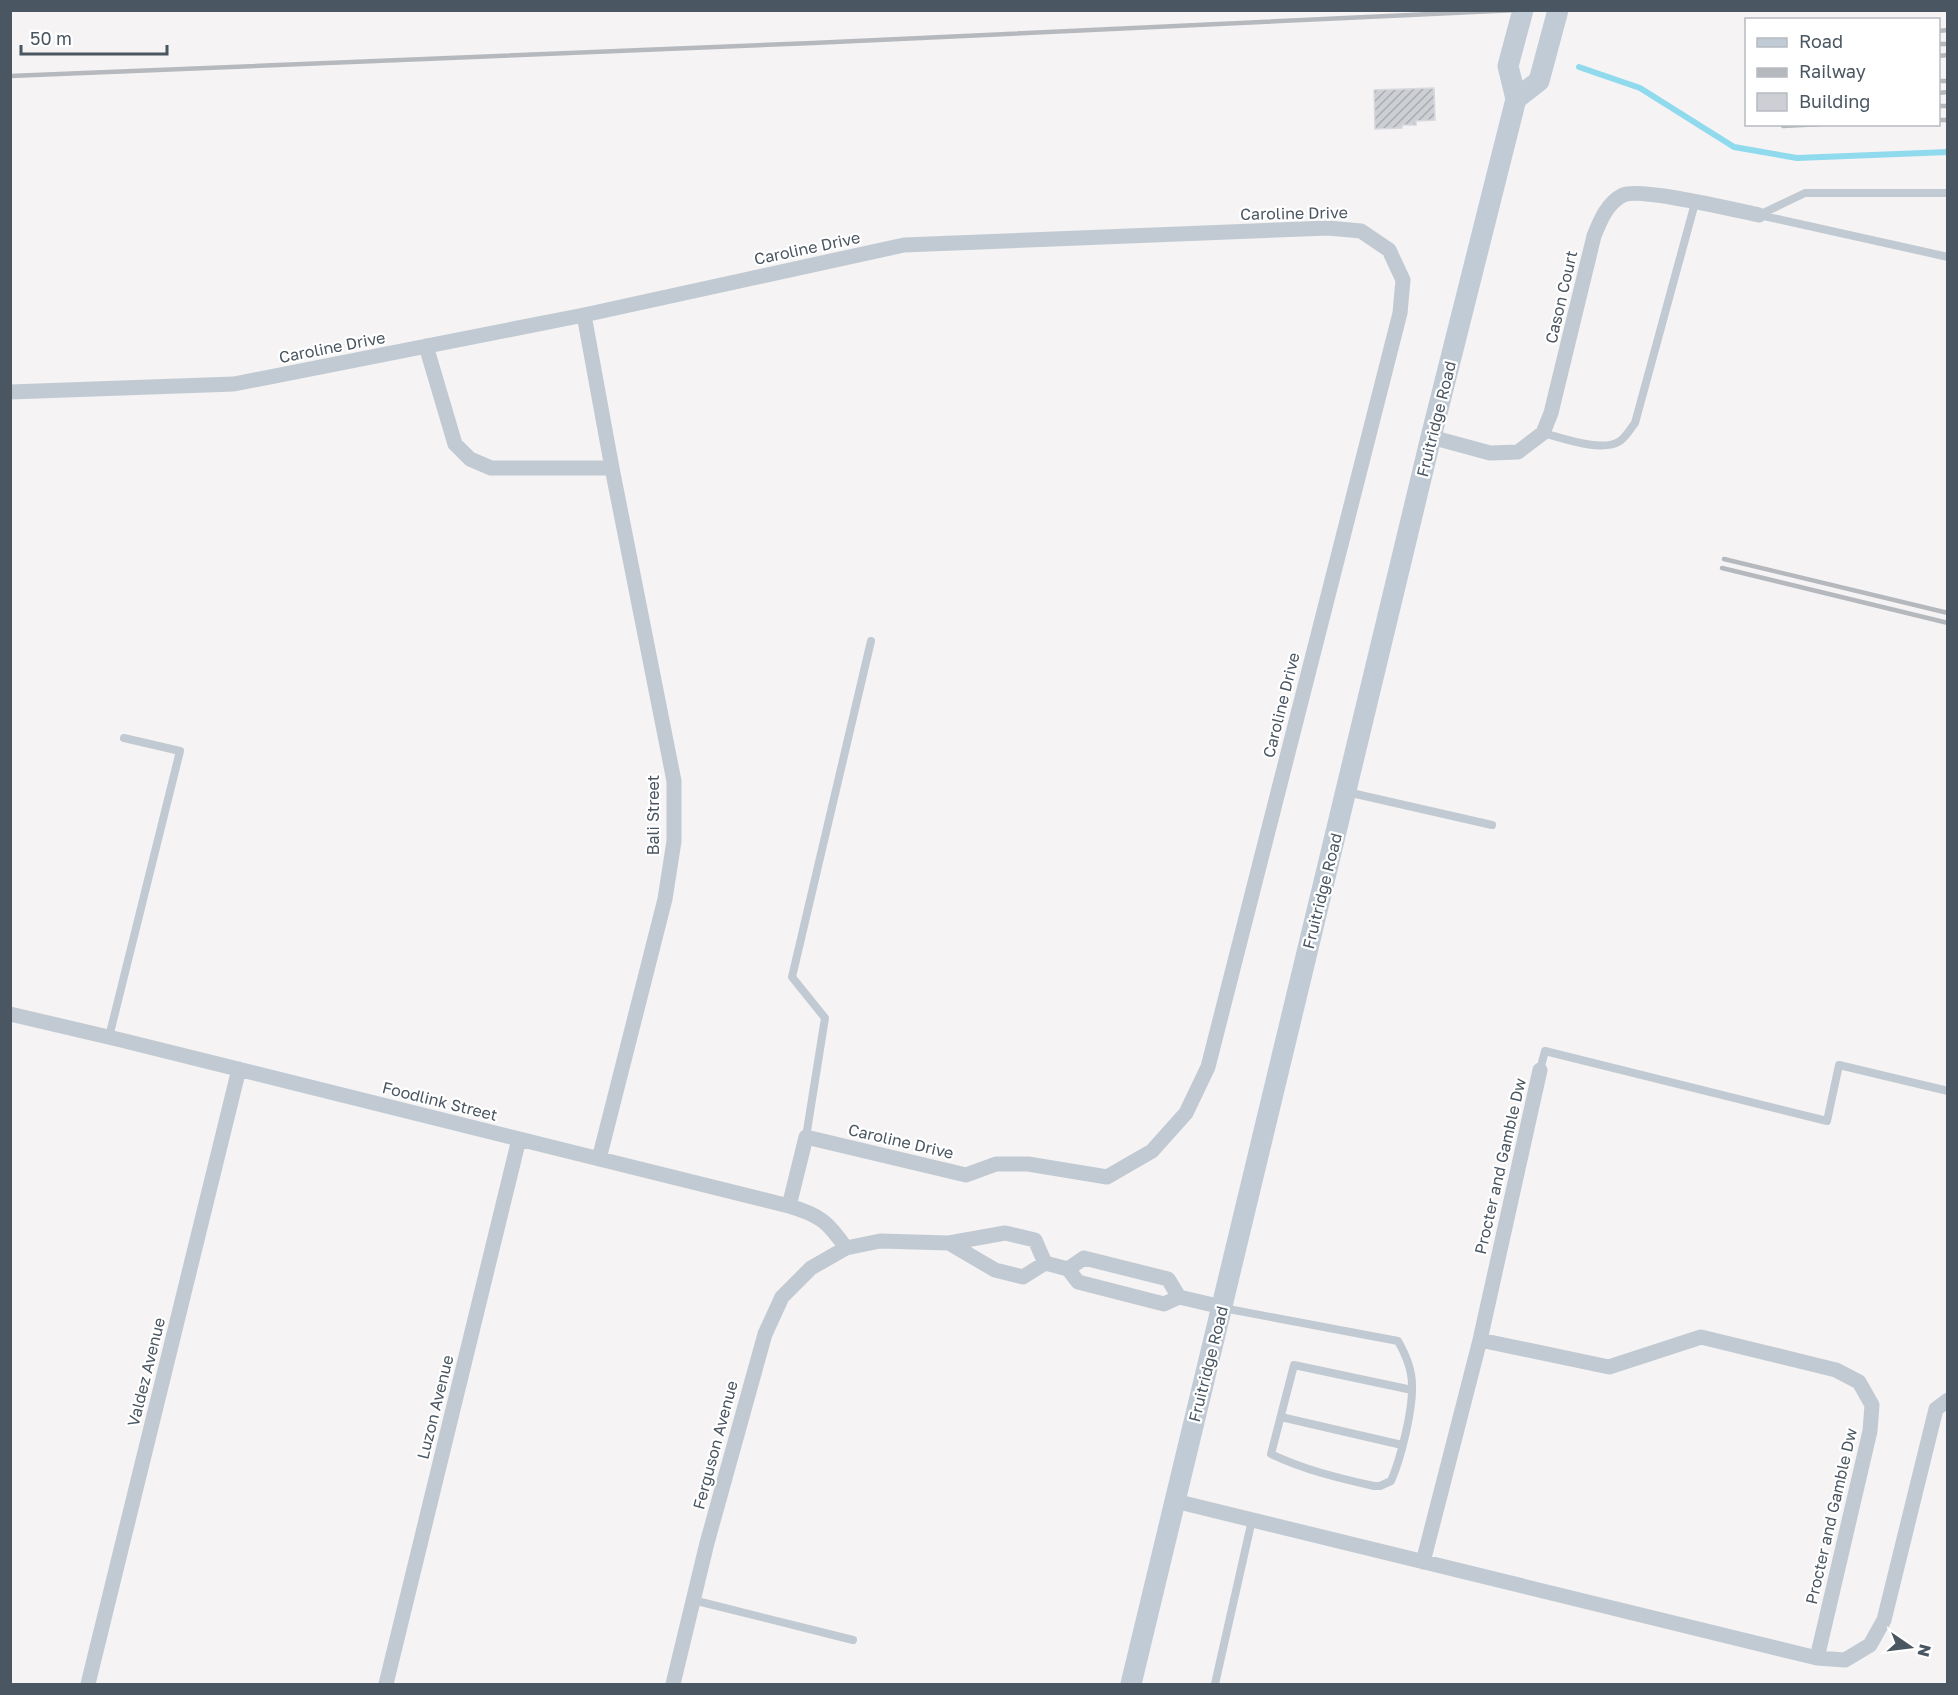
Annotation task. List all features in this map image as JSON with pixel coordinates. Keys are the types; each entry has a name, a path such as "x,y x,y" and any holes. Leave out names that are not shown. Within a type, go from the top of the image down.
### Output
{"main road":[{"name":"Fruitridge Road","path":"1131,1684 1431,437 1516,99 1508,66 1523,10"},
{"path":"1516,99 1539,81 1558,10"}],"street":[{"name":"Cason Court","path":"1543,433 1551,413 1594,236 1604,212 1623,195 1651,193 1759,215"},
{"name":"Caroline Drive","path":"10,392 234,384 584,315 892,248 925,243 1328,228 1362,231 1389,250 1403,280 1400,313 1208,1067 1186,1113 1152,1151 1107,1177 1028,1164 996,1164 966,1175 806,1137"},
{"name":"Bali Street","path":"584,315 674,782 674,840 665,899 599,1159"},
{"path":"426,346 455,444 471,459 490,468 612,468"},
{"path":"1431,437 1490,453 1518,452 1543,433"},
{"name":"Foodlink Street","path":"10,1014 789,1206 813,1213 832,1228 846,1248"},
{"name":"Valdez Avenue","path":"88,1684 239,1069"},
{"name":"Procter and Gamble Dw","path":"1423,1562 1480,1340 1540,1070"},
{"path":"789,1206 806,1137"},
{"name":"Luzon Avenue","path":"386,1684 519,1139"},
{"name":"Ferguson Avenue","path":"673,1684 693,1600 765,1334 782,1297 811,1268 846,1248 880,1240 949,1243 1005,1233 1035,1240 1045,1263"},
{"path":"949,1243 995,1270 1023,1277 1045,1263 1068,1269 1077,1282 1164,1304 1179,1297 1222,1307"},
{"path":"1068,1269 1084,1258 1168,1279 1179,1297"},
{"name":"Procter and Gamble Dw","path":"1480,1340 1609,1367 1701,1337 1836,1370 1859,1382 1872,1405 1870,1431 1817,1658"},
{"path":"1175,1501 1817,1658 1845,1660 1870,1646 1884,1620 1936,1409 1947,1400"}],"lane":[{"path":"1759,215 1805,193 1947,193"},
{"path":"1543,433 1585,444 1606,445 1620,441 1635,423 1695,203"},
{"path":"1759,215 1947,257"},
{"path":"806,1137 825,1018 792,976 871,641"},
{"path":"110,1037 180,751 124,738"},
{"path":"1346,791 1492,825"},
{"path":"1540,1070 1545,1051 1827,1121 1839,1065 1947,1091"},
{"path":"1222,1307 1398,1341 1405,1353 1410,1367 1412,1390 1402,1445 1391,1481 1374,1486 1304,1469 1271,1454 1294,1365 1412,1390"},
{"path":"1281,1418 1402,1445"},
{"path":"1215,1684 1252,1520"},
{"path":"693,1600 853,1640"}],"building":[{"path":"1434,88 1435,120 1416,121 1416,125 1402,125 1402,128 1375,129 1374,90"}],"waterway":[{"path":"1579,67 1640,88 1734,147 1797,158 1948,152"}],"railway":[{"path":"10,76 813,43 1517,10"},
{"path":"1940,31 1948,30"},
{"path":"1940,44 1948,44"},
{"path":"1940,56 1948,55"},
{"path":"1940,81 1948,81"},
{"path":"1940,93 1948,92"},
{"path":"1940,106 1948,106"},
{"path":"1940,120 1948,120"},
{"path":"1724,559 1948,613"},
{"path":"1722,568 1948,623"}]}
